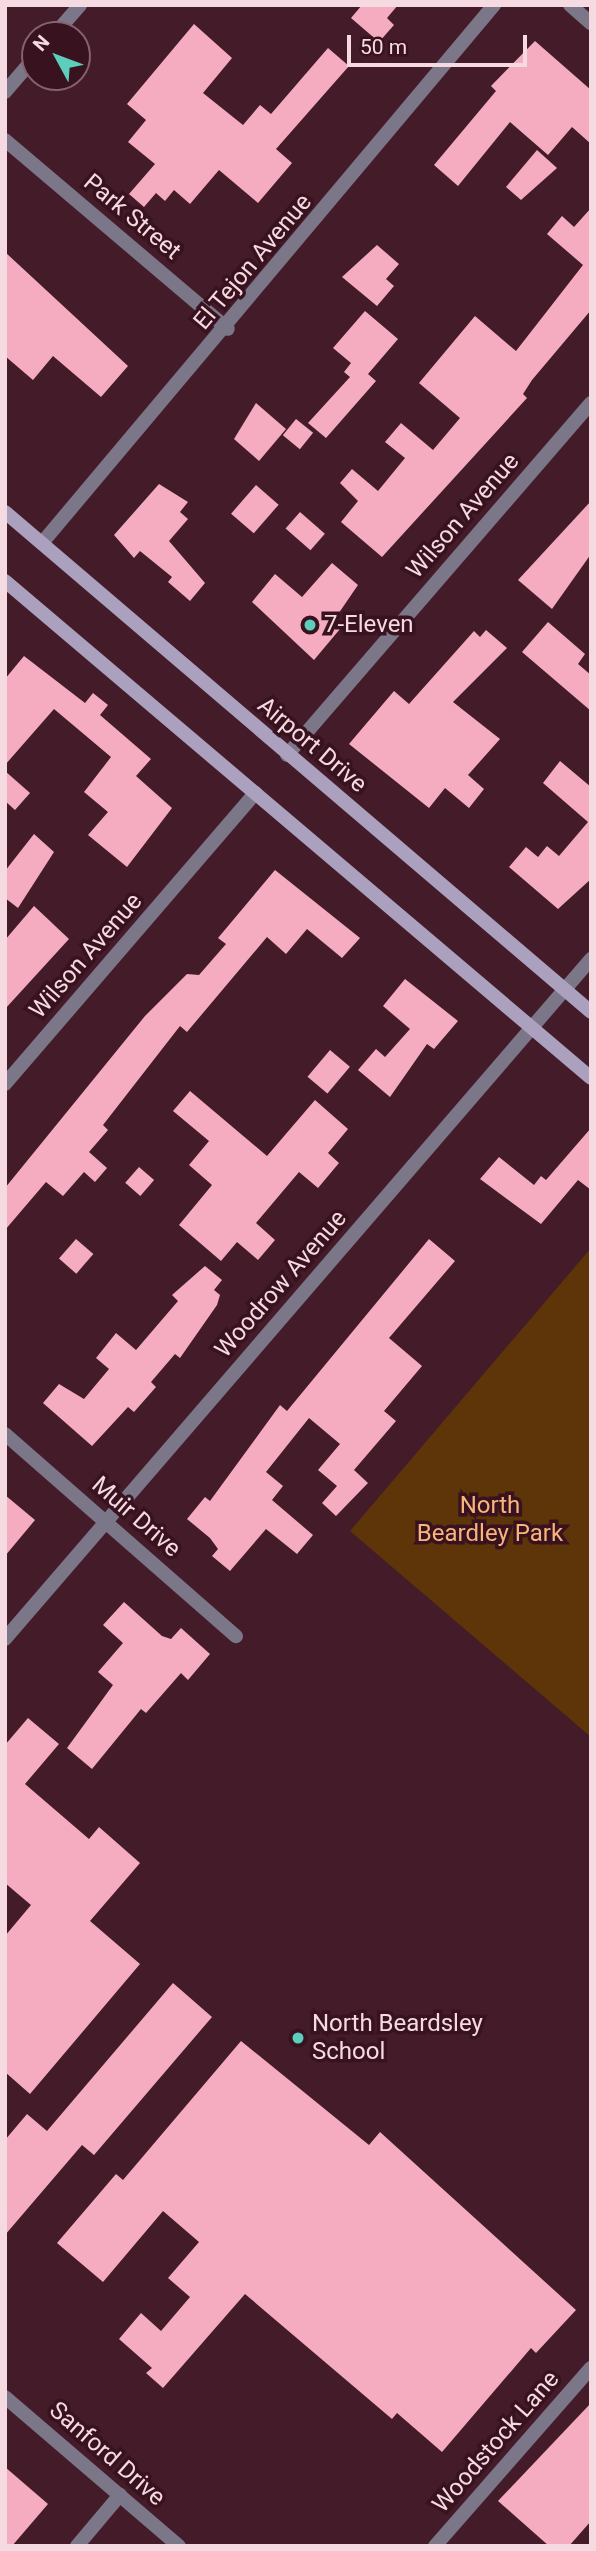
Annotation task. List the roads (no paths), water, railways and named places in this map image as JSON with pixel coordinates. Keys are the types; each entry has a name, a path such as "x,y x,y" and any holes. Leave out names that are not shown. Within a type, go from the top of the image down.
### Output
{"main road":[{"name":"Airport Drive","path":"5,512 591,1012"},
{"path":"6,583 591,1078"}],"street":[{"path":"66,21 80,5"},
{"name":"El Tejon Avenue","path":"42,544 229,329 494,5"},
{"path":"570,5 591,23"},
{"path":"5,92 21,73"},
{"name":"Park Street","path":"5,140 229,329"},
{"name":"Wilson Avenue","path":"287,755 591,403"},
{"name":"Wilson Avenue","path":"5,1084 255,793"},
{"name":"Woodrow Avenue","path":"5,1639 591,958"},
{"name":"Muir Drive","path":"5,1434 236,1636"},
{"name":"Woodstock Lane","path":"435,2546 591,2368"},
{"name":"Sanford Drive","path":"5,2397 179,2546"},
{"path":"77,2546 120,2495"}],"place":[{"name":"7-Eleven","path":"310,625"},
{"name":"North Beardsley School","path":"298,2038"}],"park label":[{"name":"North Beardley Park","path":"490,1520"}]}
